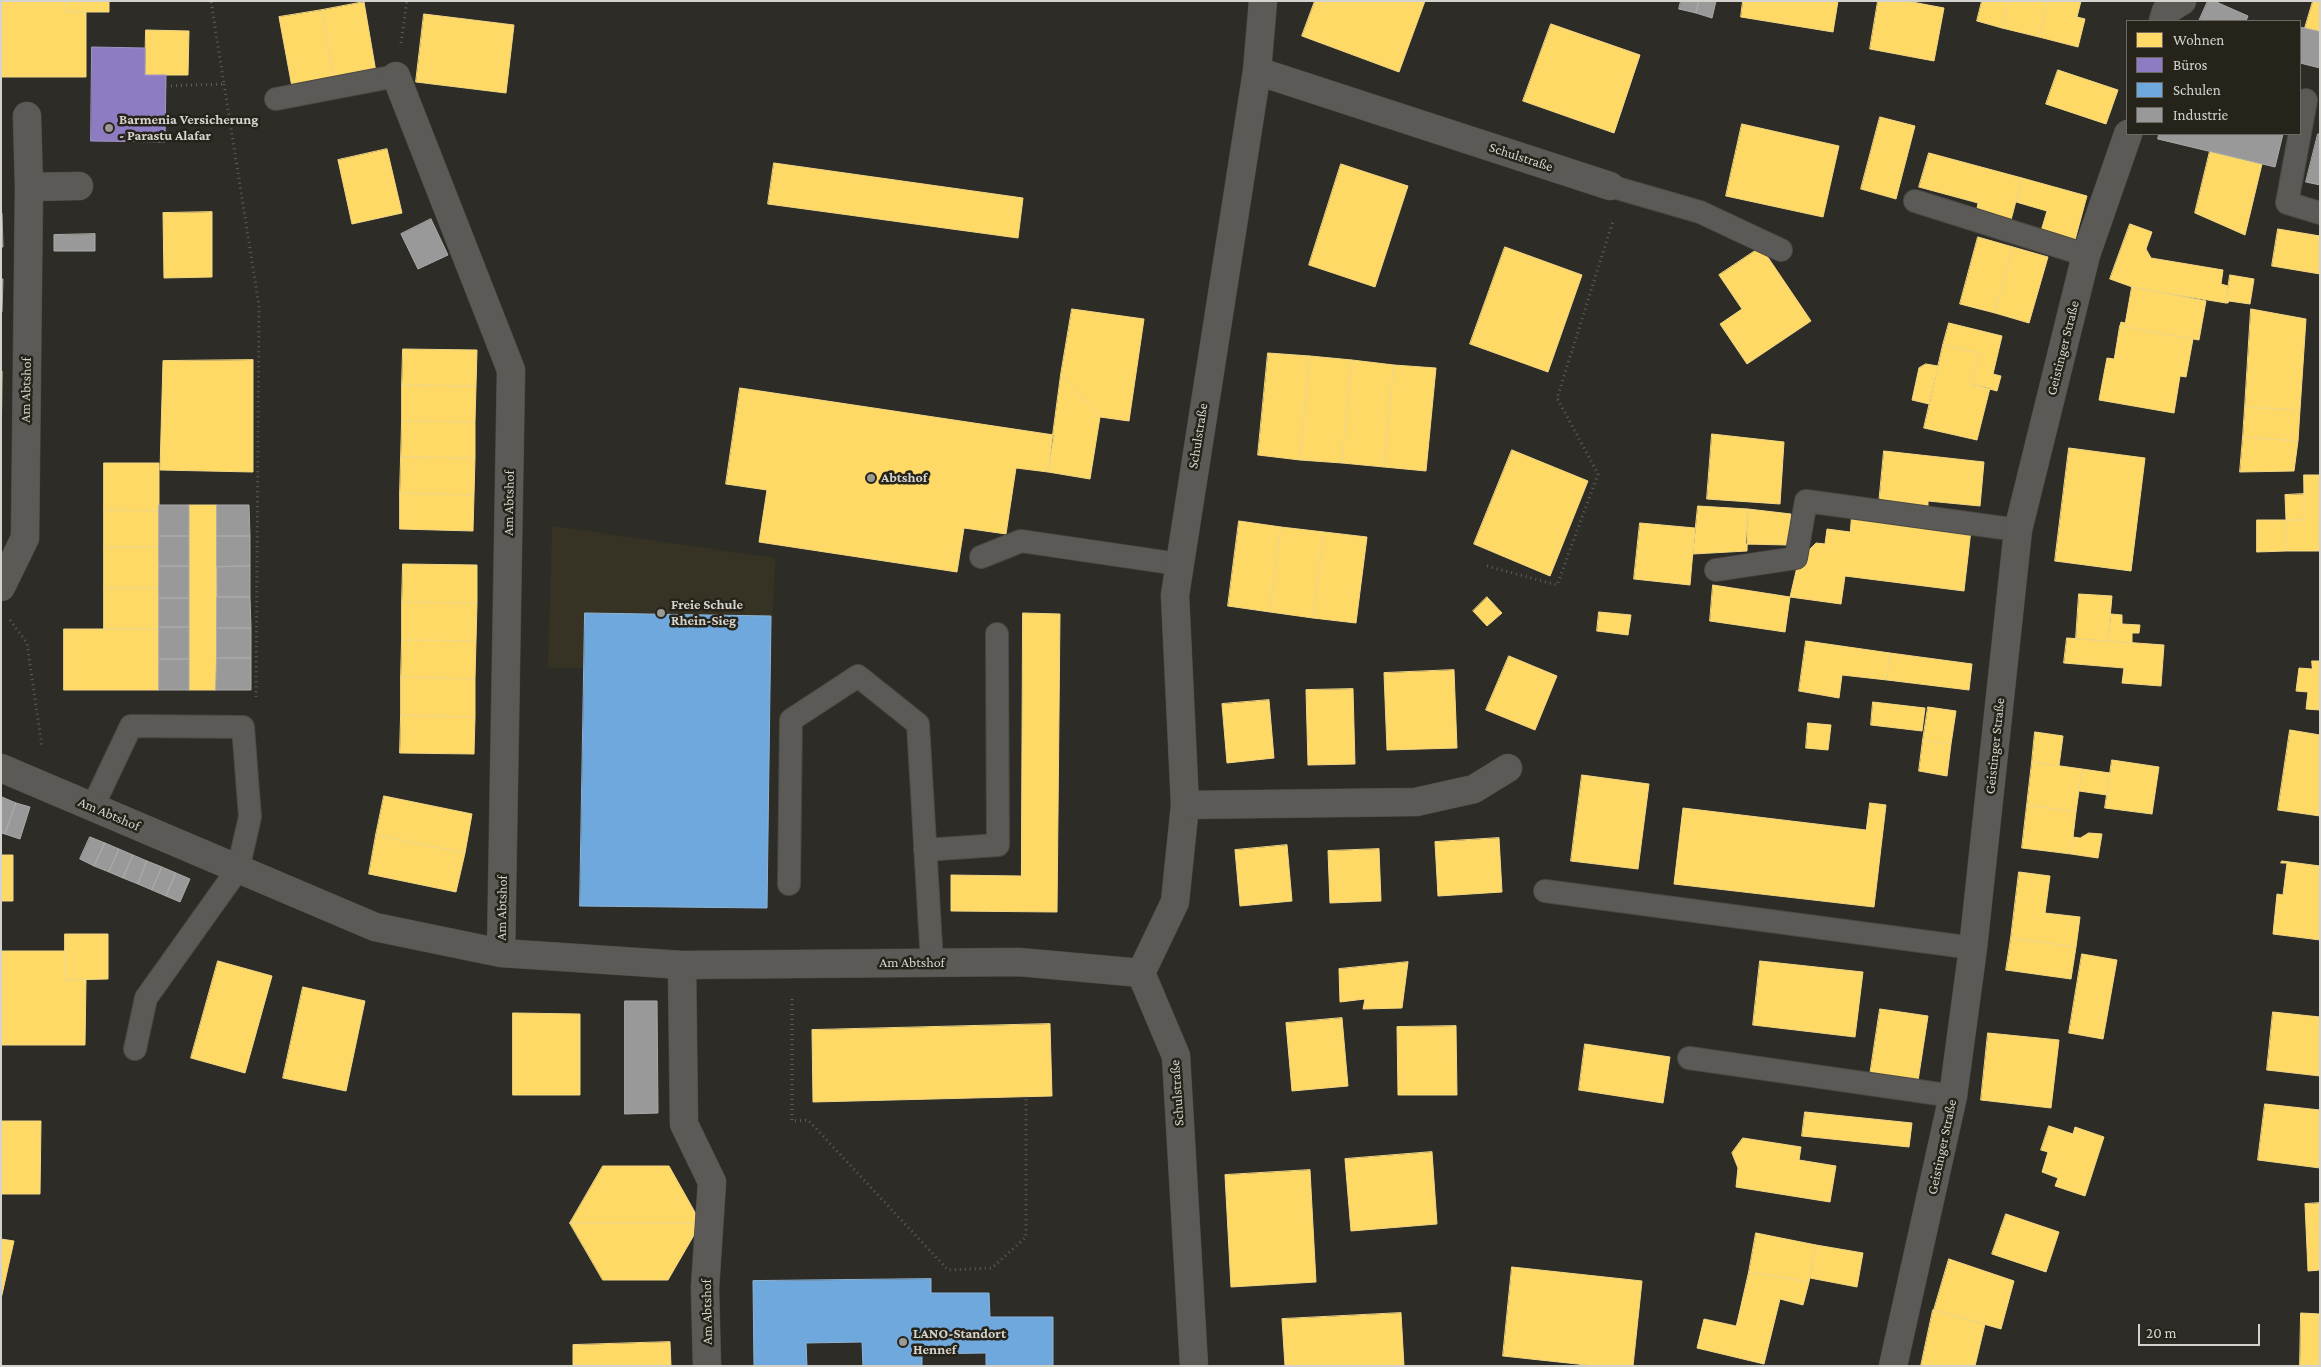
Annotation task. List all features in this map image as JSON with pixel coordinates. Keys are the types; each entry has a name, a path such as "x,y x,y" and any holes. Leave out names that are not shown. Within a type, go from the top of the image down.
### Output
{"street":[{"name":"Schulstraße","path":"1194,1366 1176,1056 1141,973 1175,902 1185,805 1175,595 1178,564 1257,71 1263,1"},
{"name":"Schulstraße","path":"1257,71 1616,188"},
{"name":"Am Abtshof","path":"396,76 511,370 501,953"},
{"name":"Am Abtshof","path":"1,587 25,538 29,187 27,116"},
{"name":"Geistinger Straße","path":"1893,1366 1953,1096 1973,948 2018,530 2086,256 2128,135"},
{"path":"29,187 79,186"},
{"name":"Am Abtshof","path":"1,768 375,927 501,953 682,965 1019,962 1141,973"},
{"path":"1185,805 1416,802 1474,789 1508,768"},
{"name":"Am Abtshof","path":"682,965 684,1124 712,1182 705,1288 708,1366"}],"lane":[{"path":"276,99 396,76"},
{"path":"2309,100 2287,203 2320,213"},
{"name":"Schulstraße","path":"1616,188 1700,212 1781,250"},
{"path":"1915,202 2086,256"},
{"path":"1716,570 1796,558 1806,501 2018,530"},
{"path":"981,557 1021,541 1178,564"},
{"path":"925,850 998,845 997,634"},
{"path":"789,884 791,720 858,676 918,724 932,963"},
{"path":"93,806 131,726 243,727 250,817 238,869 146,998 135,1049"},
{"path":"1545,891 1973,948"},
{"path":"1689,1058 1953,1096"}],"path":[{"path":"211,1 260,306 257,694 243,727"},
{"path":"396,76 407,1"},
{"path":"166,86 224,84"},
{"path":"1487,566 1557,585 1598,474 1558,398 1616,188"},
{"path":"6,616 27,643 47,787"},
{"path":"792,964 792,1121 808,1120 948,1270 992,1268 1026,1237 1026,1097"}],"shaded area":[{"name":"Freie Schule Rhein-Sieg","path":"552,526 775,558 771,669 548,668"}],"building: Wohnen":[{"path":"1,1 66,1 66,12 86,12 86,77 1,77"},
{"path":"66,1 109,1 109,12 66,12"},
{"path":"1315,1 1425,1 1399,72 1302,36"},
{"path":"1743,1 1838,1 1833,32 1741,17"},
{"path":"1878,1 1907,1 1944,8 1934,61 1870,49"},
{"path":"1982,1 2008,1 2002,28 1977,21"},
{"path":"2008,1 2048,1 2039,37 2002,28"},
{"path":"2048,1 2081,1 2077,17 2085,19 2078,47 2039,37"},
{"path":"2313,1 2320,1 2320,31 2305,28"},
{"path":"364,2 376,72 334,80 322,10"},
{"path":"322,10 334,80 292,87 279,17"},
{"path":"424,14 514,25 506,93 416,82"},
{"path":"1551,24 1640,55 1614,133 1523,101"},
{"path":"146,30 189,31 188,75 145,75"},
{"path":"2058,70 2118,90 2106,124 2046,104"},
{"path":"1880,117 1915,126 1896,199 1861,189"},
{"path":"1742,124 1839,146 1823,217 1726,196"},
{"path":"387,149 402,213 352,224 338,160"},
{"path":"2210,151 2262,164 2245,235 2195,213"},
{"path":"1929,153 2022,178 2010,224 1976,214 1978,203 1919,187"},
{"path":"774,163 1023,198 1018,238 768,204"},
{"path":"1341,164 1408,186 1375,287 1309,265"},
{"path":"2022,178 2087,196 2075,240 2041,231 2047,211 2016,202"},
{"path":"212,212 212,277 164,278 163,213"},
{"path":"2130,224 2152,232 2146,249 2151,258 2223,270 2221,284 2228,286 2226,303 2135,288 2110,279"},
{"path":"2278,229 2320,236 2320,274 2272,266"},
{"path":"1978,237 2013,247 1995,313 1960,304"},
{"path":"1505,247 1582,275 1548,372 1470,344"},
{"path":"1761,247 1811,321 1747,364 1720,324 1742,309 1719,275"},
{"path":"2013,247 2048,257 2029,323 1995,313"},
{"path":"2230,275 2254,279 2250,304 2229,301 2226,303"},
{"path":"2132,287 2206,301 2199,340 2120,326 2121,322 2125,323"},
{"path":"1072,309 1144,319 1129,421 1100,417 1061,374"},
{"path":"2251,309 2306,319 2300,410 2245,407"},
{"path":"1949,323 2002,336 1993,374 2001,376 1997,391 1971,384 1979,353 1943,345"},
{"path":"2120,326 2193,339 2186,377 2180,376 2174,413 2099,400 2107,358 2114,359"},
{"path":"1943,345 1979,353 1971,384 1990,388 1977,440 1924,428"},
{"path":"403,349 477,350 476,386 402,385"},
{"path":"1268,353 1310,356 1300,460 1258,455"},
{"path":"1310,356 1352,360 1342,463 1300,460"},
{"path":"253,360 253,472 160,470 163,361"},
{"path":"1352,360 1394,365 1384,467 1342,463"},
{"path":"1926,364 1938,366 1929,404 1912,400 1919,368"},
{"path":"1394,365 1436,368 1426,471 1384,467"},
{"path":"1,371 2,371 1,466"},
{"path":"1061,374 1100,417 1090,479 1048,472"},
{"path":"402,385 476,386 475,422 402,421"},
{"name":"Abtshof","path":"740,388 1054,435 1048,472 1016,468 1006,534 964,528 957,572 759,542 767,490 726,484"},
{"path":"2245,407 2300,410 2298,441 2243,437"},
{"path":"402,421 475,422 475,458 401,457"},
{"path":"1712,434 1784,442 1780,504 1707,499"},
{"path":"2243,437 2298,441 2294,471 2240,472"},
{"path":"2069,448 2145,458 2131,571 2055,561"},
{"path":"1512,450 1588,481 1550,576 1474,544"},
{"path":"1884,451 1984,462 1980,506 1928,501 1928,506 1879,504"},
{"path":"401,457 475,458 474,495 400,493"},
{"path":"104,463 159,463 159,511 104,510"},
{"path":"2304,475 2320,475 2320,551 2286,551 2286,520 2304,520"},
{"path":"400,493 474,495 473,531 400,529"},
{"path":"2304,494 2304,520 2286,520 2285,495"},
{"path":"189,505 217,505 216,690 189,690"},
{"path":"1698,506 1748,509 1747,551 1693,554"},
{"path":"1748,509 1791,514 1787,545 1746,544"},
{"path":"104,510 159,511 160,547 104,547"},
{"path":"1852,515 1971,530 1964,591 1845,576 1841,604 1790,597 1797,567 1803,568 1806,553 1816,543 1825,544 1827,529 1850,532"},
{"path":"2257,520 2286,520 2286,551 2257,552"},
{"path":"1239,521 1281,527 1270,612 1228,606"},
{"path":"1640,523 1695,528 1690,585 1634,579"},
{"path":"1281,527 1324,532 1313,618 1270,612"},
{"path":"1324,532 1367,537 1356,623 1313,618"},
{"path":"104,547 160,547 159,588 104,588"},
{"path":"403,564 477,565 477,603 402,602"},
{"path":"1713,585 1790,597 1785,632 1710,621"},
{"path":"104,588 159,588 159,629 104,629"},
{"path":"2079,594 2112,596 2108,641 2076,639"},
{"path":"1487,597 1502,613 1487,626 1473,611"},
{"path":"402,602 477,603 476,641 402,640"},
{"path":"1599,612 1631,615 1628,635 1597,631"},
{"path":"1023,613 1060,614 1057,912 951,911 951,875 1021,876"},
{"path":"2111,614 2122,615 2122,624 2140,625 2139,633 2132,633 2132,643 2108,641"},
{"path":"64,629 159,629 159,690 64,690"},
{"path":"2067,638 2164,645 2161,686 2122,683 2124,668 2064,663"},
{"path":"402,640 476,641 475,679 401,677"},
{"path":"1806,641 1890,653 1887,680 1842,675 1839,698 1799,691"},
{"path":"1890,653 1972,664 1969,690 1887,680"},
{"path":"1509,656 1557,676 1535,730 1486,710"},
{"path":"2312,661 2320,661 2320,710 2306,709 2308,692 2296,691 2299,668 2312,669"},
{"path":"1454,670 1457,748 1387,750 1384,673"},
{"path":"401,677 475,679 475,717 401,715"},
{"path":"1353,689 1355,764 1308,765 1306,690"},
{"path":"1269,700 1274,758 1227,763 1222,704"},
{"path":"1873,702 1925,708 1922,731 1871,725"},
{"path":"1928,707 1956,711 1951,744 1923,740"},
{"path":"401,715 475,717 474,754 400,753"},
{"path":"1808,723 1831,725 1828,750 1806,748"},
{"path":"2290,730 2320,735 2320,816 2278,810"},
{"path":"2035,732 2063,736 2059,766 2032,762"},
{"path":"1923,740 1951,744 1947,776 1919,771"},
{"path":"2112,760 2159,767 2152,814 2105,808"},
{"path":"2032,762 2082,769 2076,812 2027,805"},
{"path":"2082,769 2110,773 2107,795 2079,791"},
{"path":"1582,775 1649,784 1638,869 1571,861"},
{"path":"384,796 472,814 465,853 376,835"},
{"path":"1870,803 1886,805 1874,907 1674,884 1683,808 1866,830"},
{"path":"2027,805 2076,812 2071,854 2022,848"},
{"path":"2089,833 2102,834 2098,858 2071,854 2073,837 2080,838"},
{"path":"376,835 465,853 456,892 369,874"},
{"path":"1499,838 1502,892 1438,896 1435,842"},
{"path":"1287,845 1292,901 1240,906 1235,850"},
{"path":"1379,849 1381,901 1330,903 1328,851"},
{"path":"1,855 13,855 13,901 1,901"},
{"path":"2282,861 2320,866 2320,940 2273,934 2277,894 2283,895 2287,863 2281,863"},
{"path":"2019,872 2050,876 2045,913 2080,917 2076,947 2011,938"},
{"path":"65,934 108,934 108,979 65,980"},
{"path":"2011,938 2076,947 2071,979 2006,970"},
{"path":"1,951 65,951 65,980 86,979 85,1045 1,1045"},
{"path":"2082,954 2117,960 2103,1039 2069,1033"},
{"path":"218,961 272,976 245,1073 191,1058"},
{"path":"1760,961 1863,972 1855,1037 1753,1025"},
{"path":"1408,962 1402,1008 1363,1009 1365,999 1340,1002 1339,969"},
{"path":"303,987 365,1001 346,1091 283,1078"},
{"path":"1880,1009 1928,1016 1918,1081 1870,1075"},
{"path":"2273,1012 2320,1017 2320,1076 2267,1070"},
{"path":"513,1013 580,1014 580,1095 513,1095"},
{"path":"1342,1018 1348,1086 1292,1091 1286,1023"},
{"path":"1050,1024 1052,1096 813,1102 812,1030"},
{"path":"1456,1026 1457,1095 1398,1095 1397,1027"},
{"path":"1988,1033 2059,1040 2051,1108 1981,1100"},
{"path":"1585,1044 1670,1057 1663,1103 1579,1090"},
{"path":"2265,1104 2320,1110 2320,1168 2258,1160"},
{"path":"1805,1112 1912,1123 1909,1147 1802,1136"},
{"path":"1,1121 41,1121 40,1194 1,1194"},
{"path":"2049,1126 2073,1134 2075,1127 2104,1137 2085,1196 2055,1186 2058,1178 2042,1172 2048,1152 2041,1150"},
{"path":"1743,1138 1801,1147 1799,1160 1836,1166 1830,1202 1736,1187 1738,1168 1732,1153"},
{"path":"1432,1152 1437,1224 1351,1231 1345,1159"},
{"path":"603,1166 669,1166 701,1223 570,1223"},
{"path":"1310,1170 1316,1282 1231,1287 1225,1175"},
{"path":"2320,1203 2320,1270 2308,1271 2305,1204"},
{"path":"2006,1214 2059,1232 2046,1272 1992,1254"},
{"path":"570,1223 701,1223 668,1280 603,1280"},
{"path":"1756,1233 1816,1245 1809,1282 1749,1272"},
{"path":"1,1239 14,1241 1,1299"},
{"path":"1816,1245 1863,1253 1857,1287 1810,1278"},
{"path":"1949,1259 2014,1281 2001,1329 1934,1310"},
{"path":"1512,1267 1642,1281 1633,1366 1596,1366 1503,1356"},
{"path":"1749,1272 1809,1282 1803,1305 1780,1299 1764,1364 1697,1348 1704,1319 1736,1326"},
{"path":"1933,1310 1985,1324 1975,1366 1921,1366"},
{"path":"1401,1313 1404,1366 1285,1366 1282,1319"},
{"path":"2301,1313 2320,1314 2320,1366 2300,1366"},
{"path":"670,1342 671,1366 573,1366 573,1345"}],"building: Büros":[{"path":"92,47 145,48 145,75 166,75 165,142 91,141"}],"building: Schulen":[{"path":"585,613 771,616 767,908 580,906"},
{"name":"LANO-Standort Hennef","path":"931,1279 931,1293 989,1293 990,1317 1053,1317 1053,1366 986,1366 986,1353 922,1354 922,1366 863,1366 862,1342 806,1343 807,1366 754,1366 753,1281"}],"building: Industrie":[{"path":"1681,1 1699,1 1696,13 1679,9"},
{"path":"1699,1 1716,1 1712,18 1696,13"},
{"path":"2208,1 2214,1 2248,16 2246,20 2199,20"},
{"path":"2301,27 2320,32 2320,68 2301,63"},
{"path":"2318,134 2320,134 2320,185 2306,182"},
{"path":"2159,135 2283,135 2275,167 2158,139"},
{"path":"2,213 3,247 1,247"},
{"path":"431,219 448,255 418,269 401,234"},
{"path":"95,234 95,251 54,251 54,235"},
{"path":"1,279 3,279 2,312 1,312"},
{"path":"159,505 189,505 189,536 159,536"},
{"path":"217,505 249,505 250,536 217,536"},
{"path":"159,536 189,536 189,566 159,566"},
{"path":"217,536 250,536 250,566 217,567"},
{"path":"159,566 189,566 189,598 159,598"},
{"path":"250,566 250,597 217,597 217,567"},
{"path":"217,597 250,597 251,628 217,628"},
{"path":"159,598 189,598 189,627 159,627"},
{"path":"159,627 189,627 189,659 159,659"},
{"path":"217,628 251,628 251,658 217,658"},
{"path":"217,658 251,658 251,690 216,690"},
{"path":"159,659 189,659 189,690 159,690"},
{"path":"2,797 16,803 5,834 1,833"},
{"path":"16,803 30,807 20,839 5,834"},
{"path":"90,837 105,843 94,866 80,859"},
{"path":"105,843 119,849 109,872 94,866"},
{"path":"119,849 133,855 123,878 109,872"},
{"path":"133,855 147,861 138,884 123,878"},
{"path":"147,861 162,867 152,890 138,884"},
{"path":"162,867 176,873 166,896 152,890"},
{"path":"176,873 190,879 180,902 166,896"},
{"path":"625,1001 657,1001 658,1113 625,1114"}],"place":[{"name":"Barmenia Versicherung - Parastu Alafar","path":"109,128"},
{"name":"Abtshof","path":"871,478"},
{"name":"Freie Schule Rhein-Sieg","path":"661,613"},
{"name":"LANO-Standort Hennef","path":"903,1342"}]}
